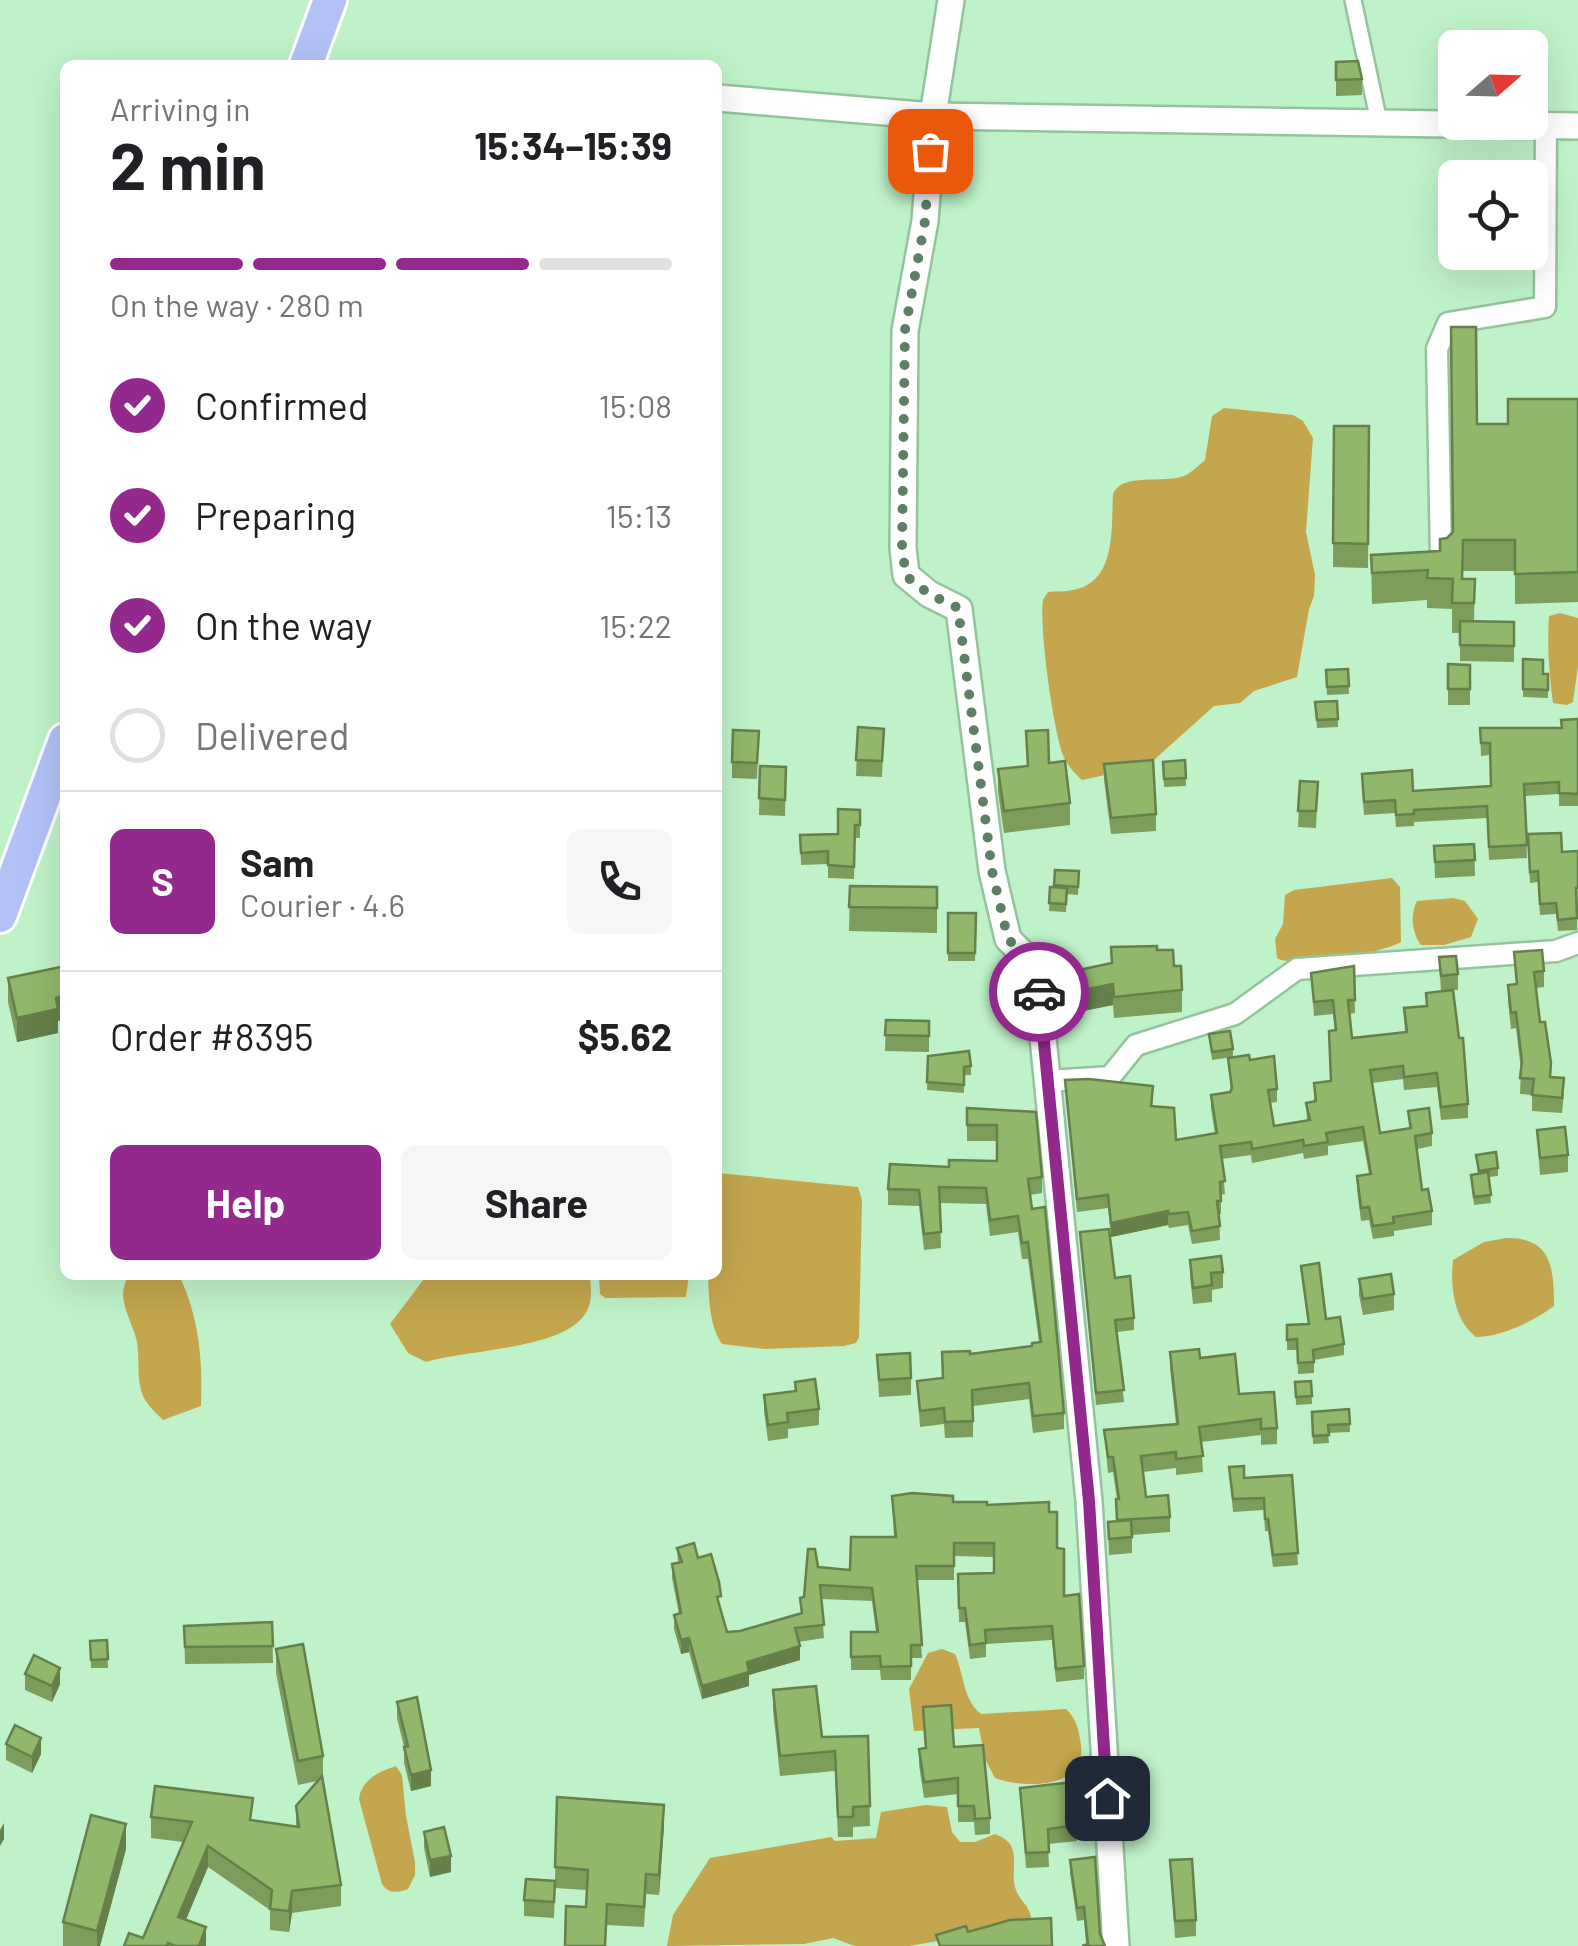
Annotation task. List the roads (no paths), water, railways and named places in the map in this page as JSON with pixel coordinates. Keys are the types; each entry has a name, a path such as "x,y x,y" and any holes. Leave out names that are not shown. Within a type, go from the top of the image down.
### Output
{"highway":[{"path":"308,60 330,0"},
{"path":"0,916 60,754"}],"street":[{"path":"951,0 933,116 925,221 905,330 902,548 906,576 929,594 958,608 992,871 1008,939 1036,967 1089,1501 1116,1946"},
{"path":"1353,0 1379,122"},
{"path":"722,98 933,116 1438,123"},
{"path":"1548,125 1578,126"},
{"path":"1442,556 1437,349 1448,323 1544,307 1546,140"},
{"path":"1050,1081 1110,1076 1136,1044 1235,1014 1298,970 1556,951 1578,943"}]}
